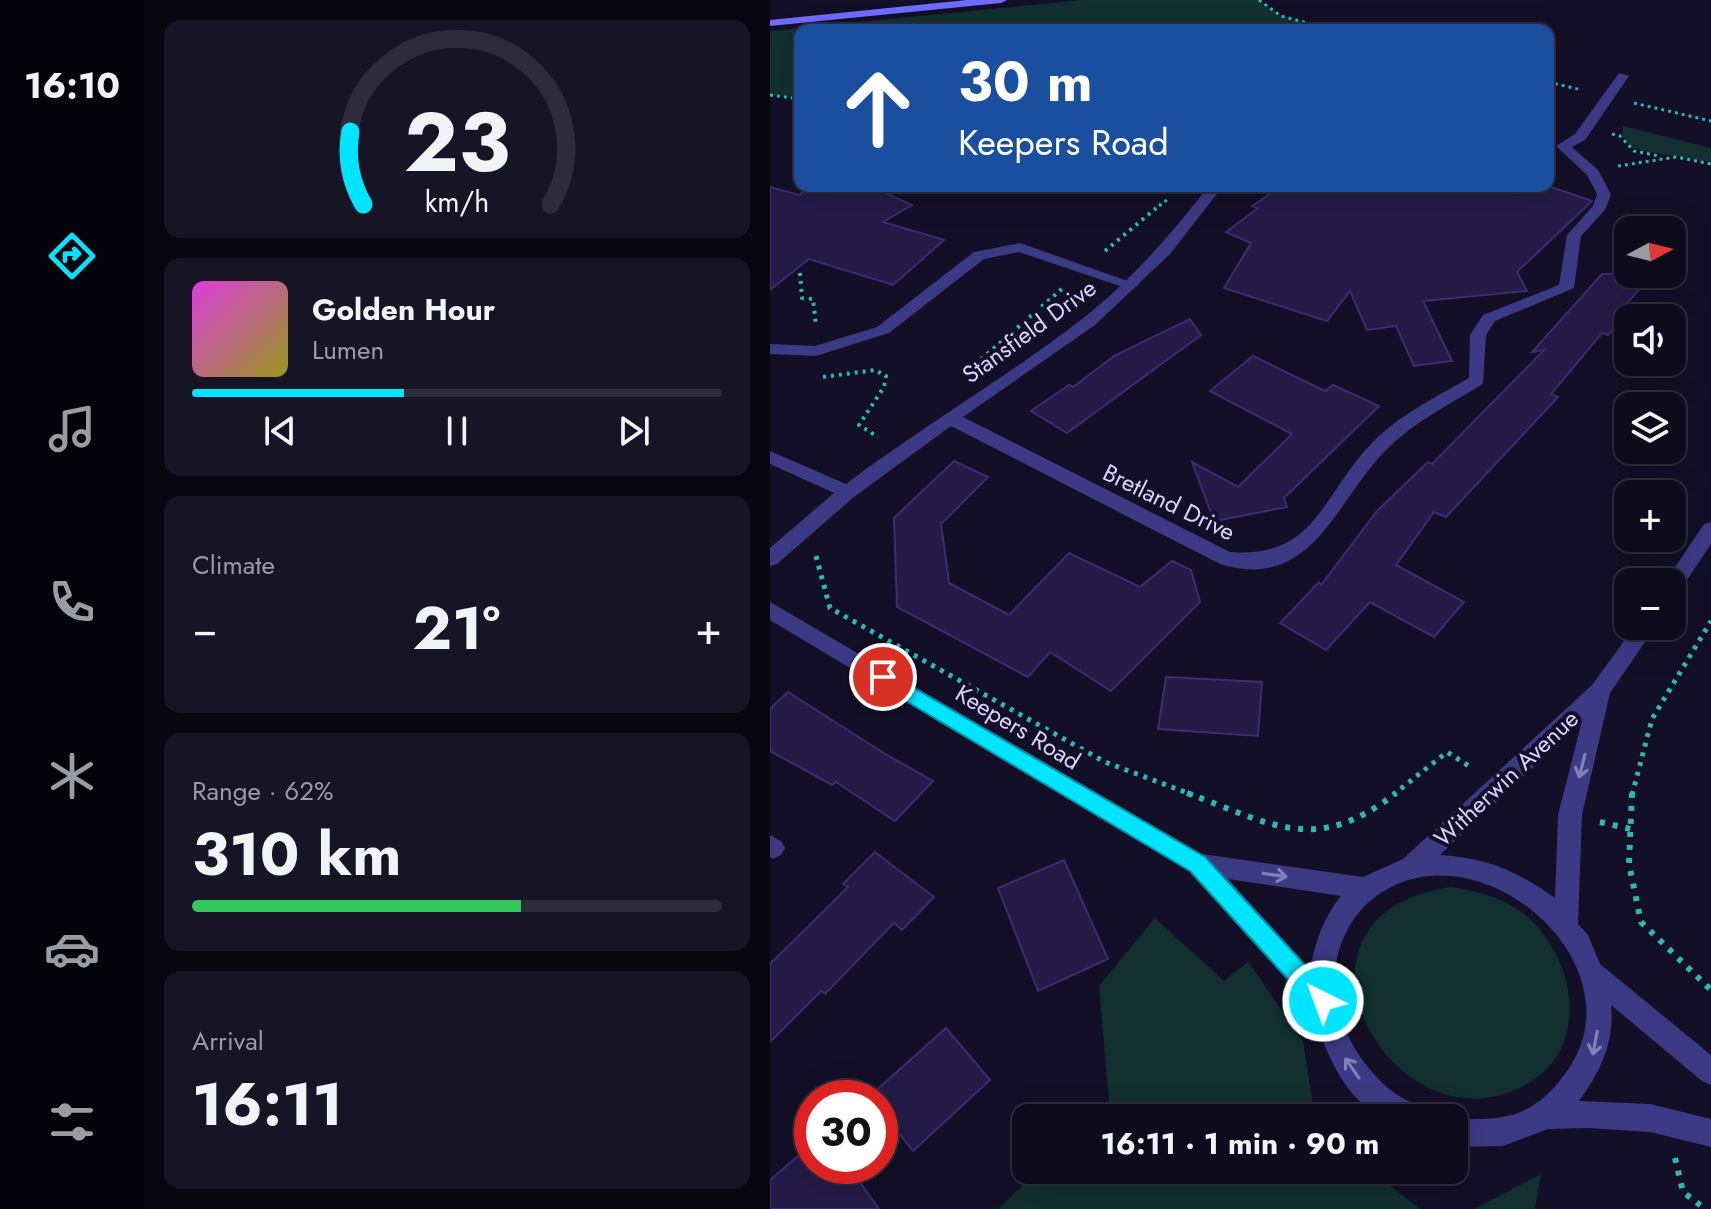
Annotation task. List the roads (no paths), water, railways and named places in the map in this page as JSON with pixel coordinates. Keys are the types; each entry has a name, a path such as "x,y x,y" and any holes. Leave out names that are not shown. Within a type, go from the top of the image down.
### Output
{"street":[{"path":"770,23 1001,0"},
{"name":"Bretland Drive","path":"1556,147 1580,137 1623,76"},
{"name":"Bretland Drive","path":"948,417 1227,559 1260,562 1288,552 1322,526 1356,471 1382,443 1477,380 1478,335 1489,318 1566,288 1574,235 1600,207 1604,194 1593,173 1556,147"},
{"name":"Stansfield Drive","path":"770,559 848,492 948,417 1089,322 1131,285 1183,231 1212,192"},
{"path":"770,349 816,351 883,330 979,255 1020,247 1131,285"},
{"path":"770,457 848,492"},
{"path":"1685,568 1711,529"},
{"name":"Keepers Road","path":"770,610 1198,864"},
{"name":"Witherwin Avenue","path":"1411,867 1496,784 1600,691 1636,640"},
{"name":"Witherwin Avenue","path":"1566,923 1570,815 1600,691"},
{"path":"1391,1104 1365,1086 1337,1046 1323,1001 1324,957 1339,919 1366,889 1411,867 1452,863 1494,871 1533,892 1566,923 1593,973 1600,1013 1594,1052 1577,1088 1547,1115"},
{"path":"1198,864 1366,889"},
{"path":"1198,864 1323,1001"},
{"path":"1593,973 1711,1072"},
{"path":"1468,1133 1504,1132 1547,1115 1622,1112 1675,1120 1711,1133"}]}
